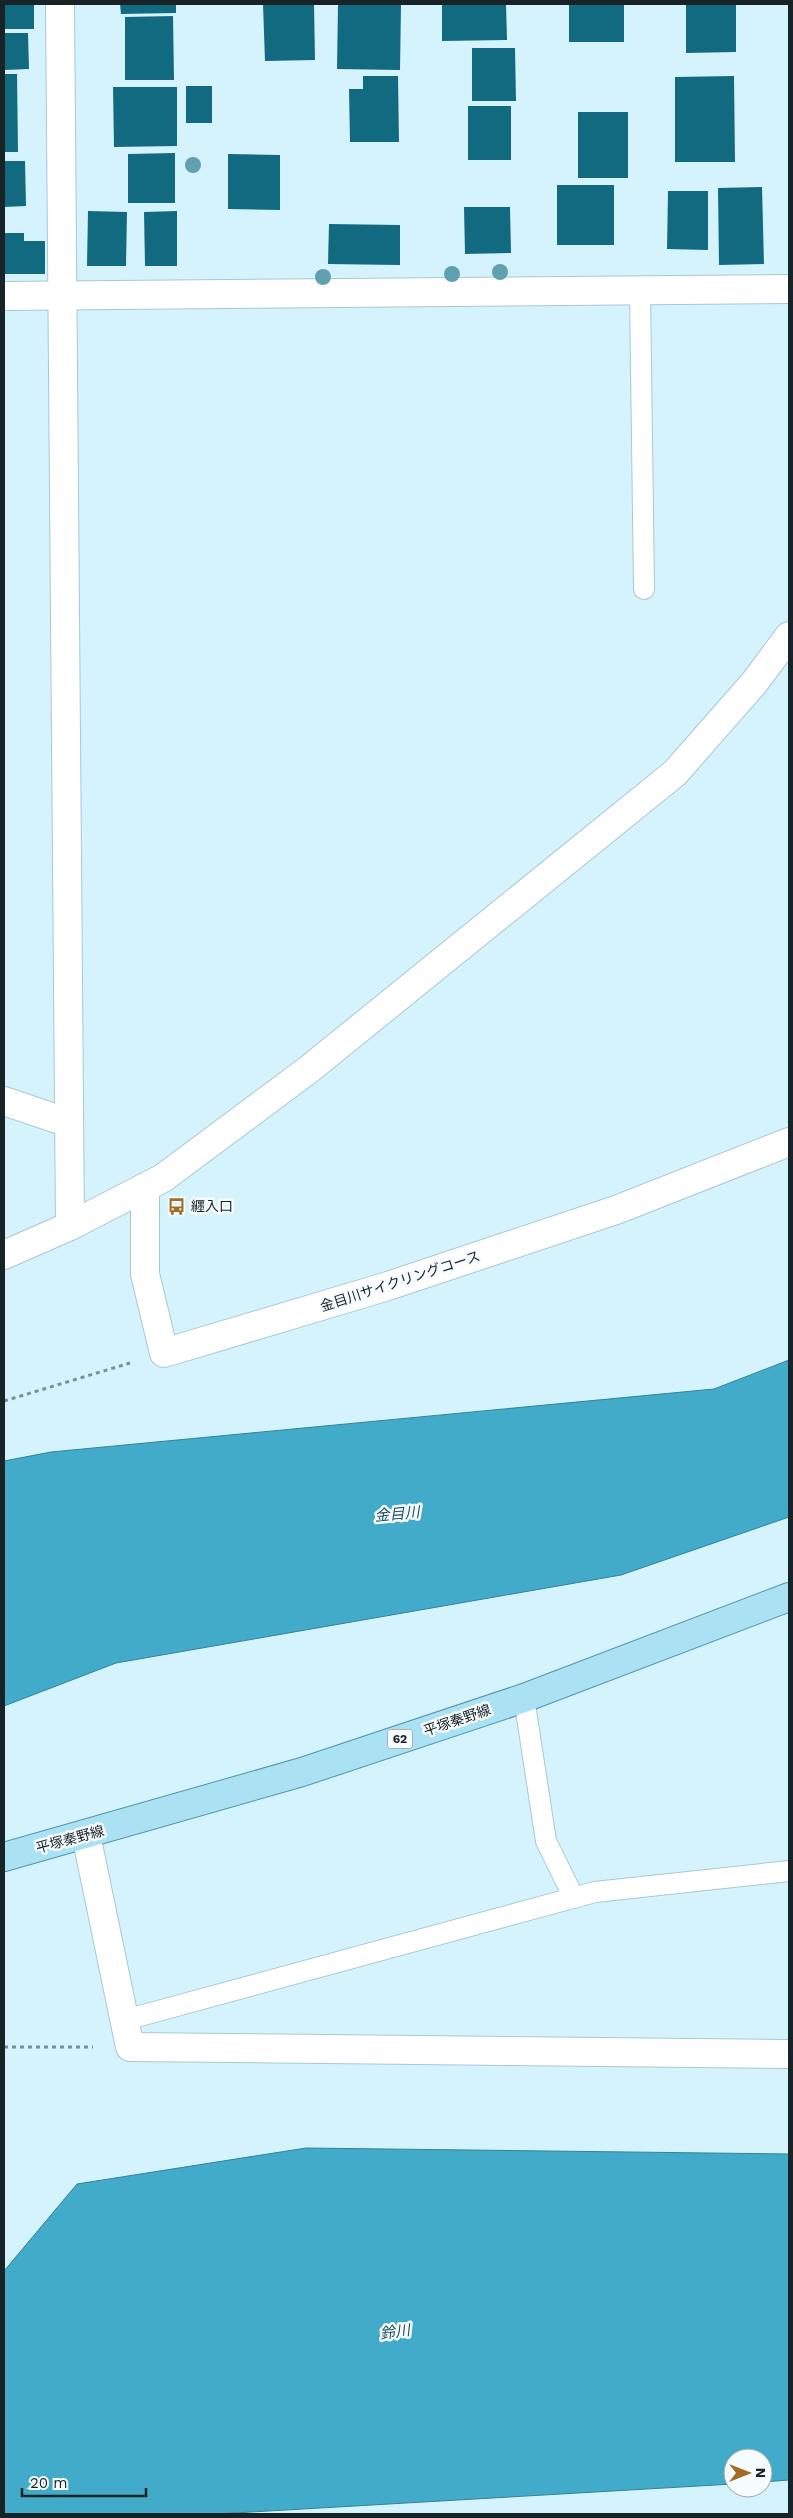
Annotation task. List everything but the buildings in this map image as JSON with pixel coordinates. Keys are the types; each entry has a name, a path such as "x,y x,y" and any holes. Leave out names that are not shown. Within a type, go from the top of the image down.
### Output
{"main road":[{"name":"平塚秦野線","path":"4,1857 302,1772 524,1698 789,1597"}],"street":[{"path":"60,4 70,1226"},
{"path":"4,296 789,289"},
{"path":"4,1255 70,1226 163,1178 308,1070 675,773 754,683 789,636"},
{"path":"4,1101 69,1123"},
{"name":"金目川サイクリングコース","path":"164,1353 388,1286 616,1210 789,1142"},
{"path":"145,1187 144,1274 164,1353"},
{"path":"86,1835 130,2047 789,2054"}],"lane":[{"path":"640,291 644,589"},
{"path":"524,1698 546,1842 574,1898"},
{"path":"125,2020 595,1892 789,1871"}],"path":[{"path":"4,1401 164,1353"},
{"path":"4,2047 130,2047"}],"water":[{"name":"金目川","path":"789,1360 789,1517 621,1575 116,1663 4,1706 4,1461 51,1452 714,1389"},
{"name":"鈴川","path":"306,2148 789,2154 789,2480 773,2481 773,2448 723,2448 723,2485 217,2514 4,2514 4,2271 77,2184"}],"place":[{"name":"纒入口","path":"177,1206"}]}
